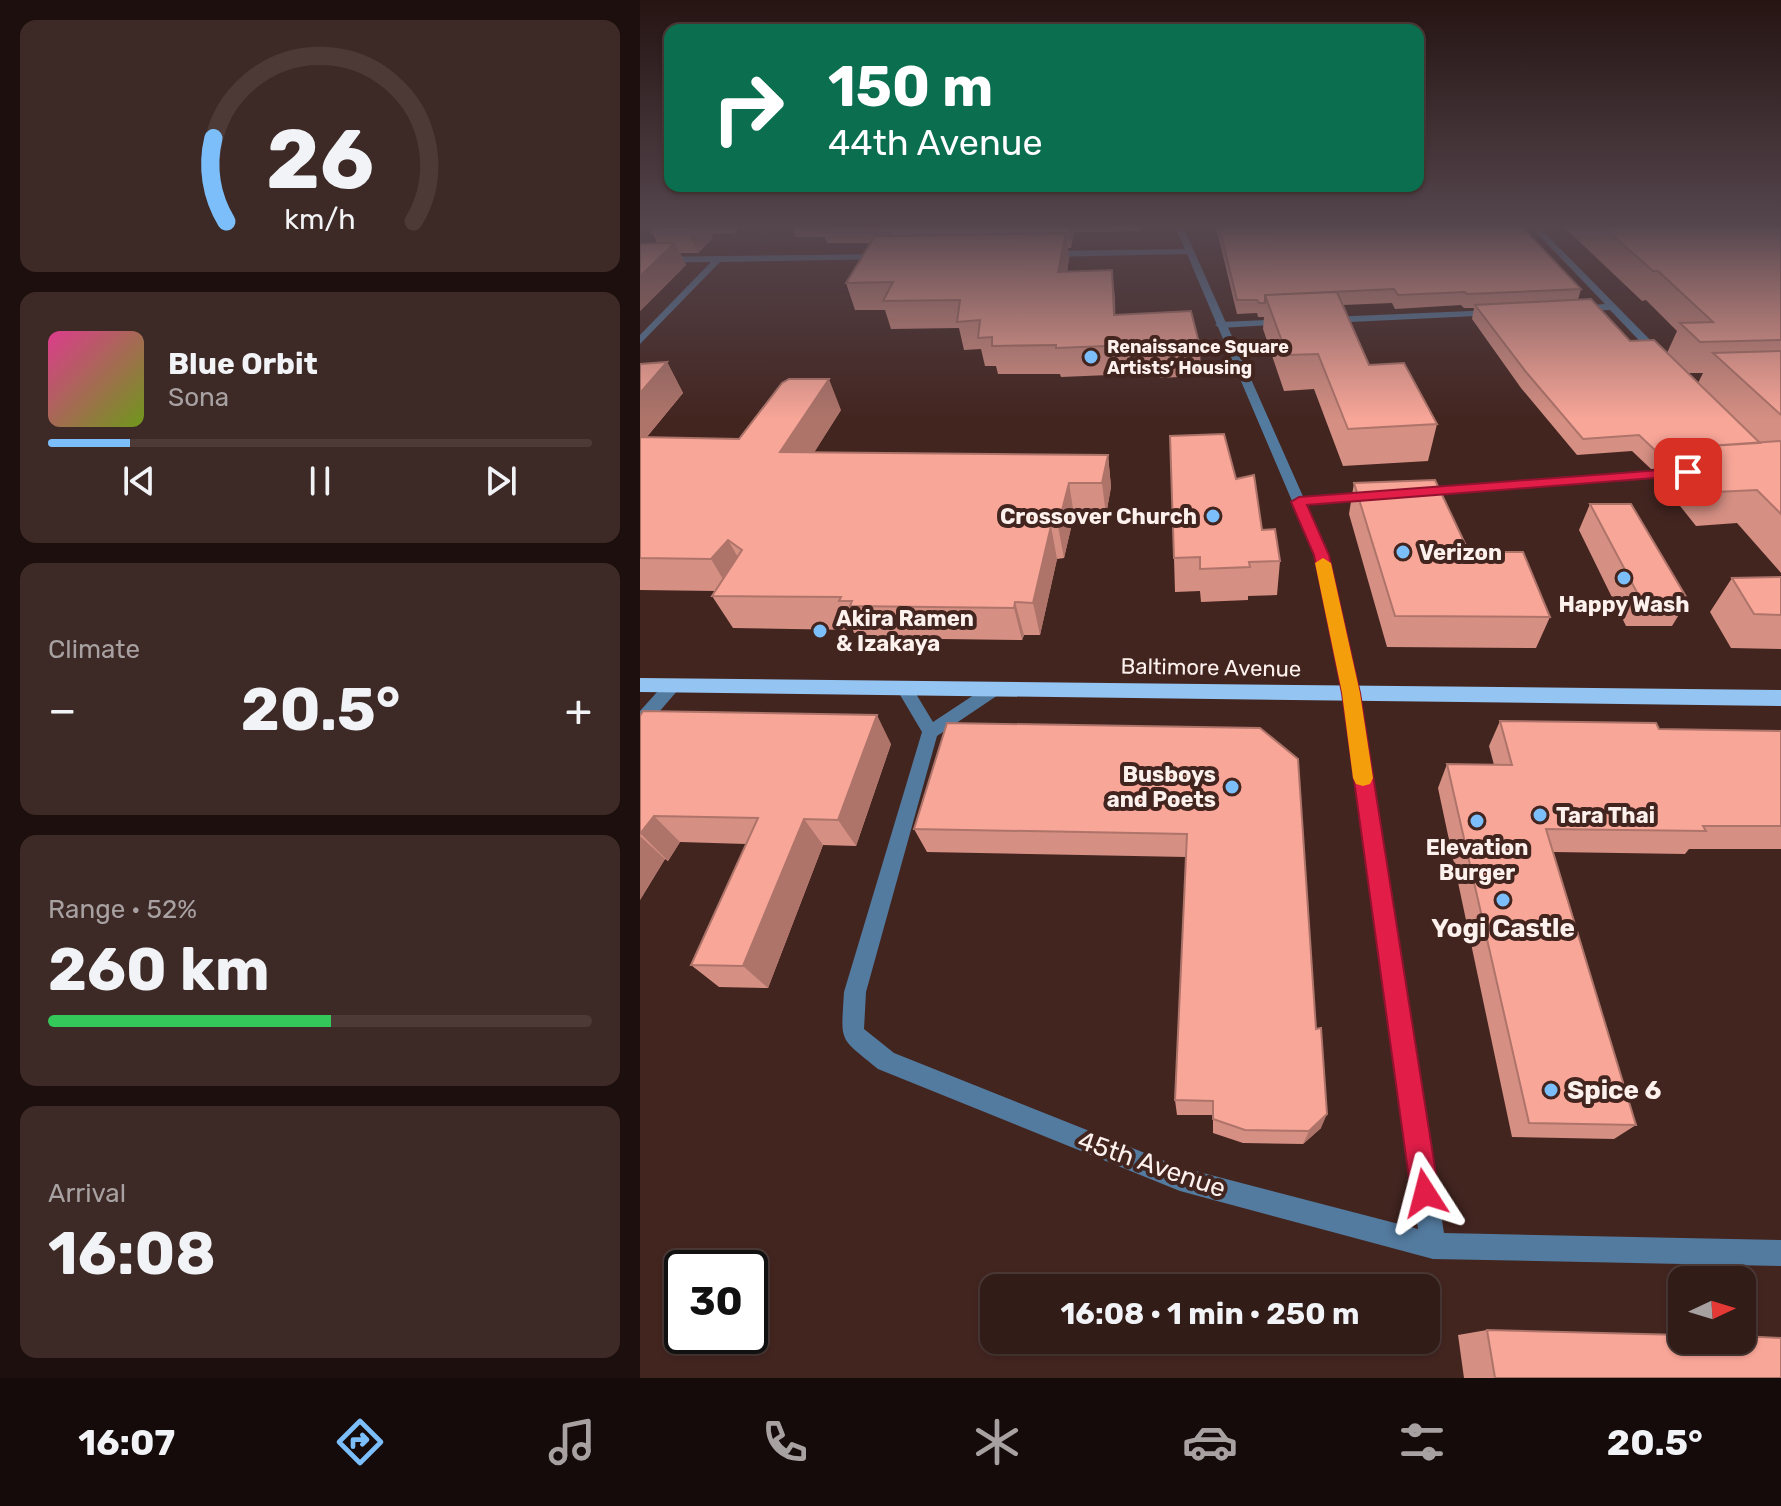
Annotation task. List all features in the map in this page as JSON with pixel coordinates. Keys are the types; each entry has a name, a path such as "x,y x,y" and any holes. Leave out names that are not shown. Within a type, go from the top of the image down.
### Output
{"main road":[{"name":"Baltimore Avenue","path":"640,685 1781,698"}],"street":[{"path":"640,341 688,290"},
{"path":"1205,290 1322,555 1351,693 1433,1246"},
{"path":"1594,290 1661,358"},
{"path":"1564,309 1609,307"},
{"path":"1316,321 1502,312"},
{"path":"1220,325 1300,322"},
{"path":"1412,493 1702,471"},
{"path":"1299,502 1380,495"},
{"path":"640,722 672,686"},
{"path":"904,688 930,732 995,689"},
{"name":"45th Avenue","path":"930,732 855,992 853,1034 886,1061 1180,1179 1433,1246 1781,1253"}],"building":[{"path":"889,290 1113,290 1114,315 1191,311 1200,347 1157,350 1156,344 1056,348 1056,345 992,346 992,337 978,338 980,320 957,322 960,300 883,301"},
{"path":"1235,290 1366,290 1265,295 1265,303 1237,300"},
{"path":"1395,290 1551,290 1467,294 1398,295"},
{"path":"1679,290 1781,290 1781,340 1700,342 1680,323 1713,322"},
{"path":"1337,292 1369,365 1404,363 1437,424 1348,429 1318,354 1287,355 1265,295"},
{"path":"1591,299 1630,341 1654,340 1760,443 1677,448 1676,452 1658,453 1639,435 1583,439 1475,305"},
{"path":"1781,351 1781,415 1713,353"},
{"path":"667,362 640,393 640,364"},
{"path":"789,379 829,379 780,452 1108,455 1102,483 1069,483 1058,526 1051,526 1033,603 1015,602 1014,608 850,606 852,601 839,601 841,597 712,596 742,550 728,540 711,559 640,558 640,437 739,439 782,383"},
{"name":"Crossover Church","path":"1224,434 1236,479 1254,475 1262,530 1275,529 1280,561 1249,562 1250,567 1200,569 1200,557 1174,558 1170,436"},
{"path":"1781,441 1781,514 1757,490 1715,492 1677,448"},
{"path":"1435,480 1469,552 1523,552 1550,617 1395,616 1354,483"},
{"path":"1590,504 1631,504 1688,600 1641,600"},
{"path":"1781,577 1781,615 1754,614 1732,578"},
{"path":"643,711 877,715 838,820 804,819 743,966 691,965 758,818 654,816 640,834 640,716"},
{"path":"1500,721 1656,723 1659,729 1781,731 1781,826 1703,826 1706,831 1546,829 1636,1125 1529,1123 1447,764 1512,765"},
{"path":"947,723 1260,728 1298,759 1316,1029 1321,1028 1327,1114 1309,1131 1245,1130 1213,1119 1213,1101 1175,1100 1187,834 914,829"},
{"path":"1487,1330 1668,1335 1668,1354 1756,1354 1756,1337 1781,1338 1781,1378 1495,1378"}],"slow traffic":[{"path":"1323,563 1351,693 1363,778"}],"place":[{"name":"Renaissance Square Artists’ Housing","path":"1091,357"},
{"name":"Crossover Church","path":"1213,516"},
{"name":"Verizon","path":"1403,552"},
{"name":"Happy Wash","path":"1624,578"},
{"name":"Akira Ramen & Izakaya","path":"820,631"},
{"name":"Busboys and Poets","path":"1232,787"},
{"name":"Tara Thai","path":"1540,815"},
{"name":"Elevation Burger","path":"1477,821"},
{"name":"Yogi Castle","path":"1503,900"},
{"name":"Spice 6","path":"1551,1090"}],"route":[{"path":"1425,1193 1351,693 1322,555 1299,502 1688,472"}]}
